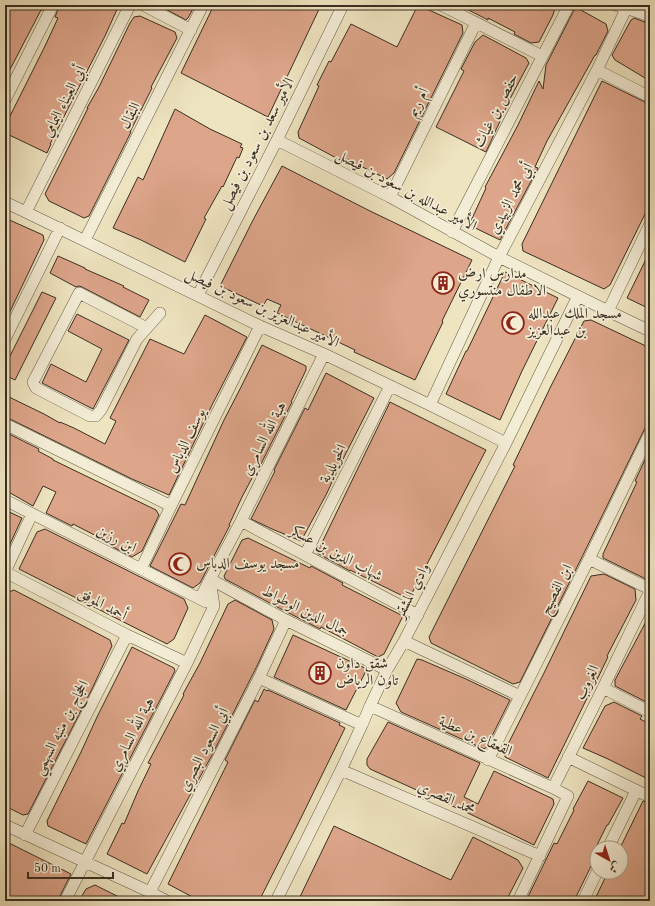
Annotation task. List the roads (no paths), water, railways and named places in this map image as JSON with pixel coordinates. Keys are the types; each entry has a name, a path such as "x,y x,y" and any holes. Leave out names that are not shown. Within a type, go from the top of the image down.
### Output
{"street":[{"path":"5,100 53,5"},
{"name":"أبي العيناء اليمامي","path":"26,212 130,5"},
{"path":"143,5 191,30"},
{"name":"البقال","path":"85,240 203,5"},
{"name":"الأمير سعد بن سعود بن فيصل","path":"198,295 277,140 343,5"},
{"path":"441,5 542,56"},
{"name":"حفص بن غياث","path":"452,232 569,5"},
{"path":"615,5 626,9 648,12"},
{"name":"أبي محمد الزبيدي","path":"430,405 499,257 597,70 626,9"},
{"name":"أم ريم","path":"390,197 476,23"},
{"path":"597,70 650,97"},
{"name":"الأمير عبدالله بن سعود بن فيصل","path":"277,140 390,197 499,257 608,312 650,331"},
{"name":"الأمير عبدالعزيز بن سعود بن فيصل","path":"5,202 260,326 324,354 430,405 506,444"},
{"path":"608,312 650,224"},
{"path":"5,339 60,228"},
{"path":"147,328 79,293 33,382 33,385 36,388 90,416 96,416 101,410 137,339 147,328 160,313"},
{"name":"وادي المشقر","path":"276,901 341,770 387,670 418,615 506,444 578,296"},
{"name":"يوسف الدباس","path":"141,569 260,326"},
{"name":"هبة الله السامري","path":"200,598 241,521 324,354"},
{"name":"الخويلدية","path":"305,555 390,386"},
{"path":"5,424 171,506"},
{"name":"ابن الفصيح","path":"488,760 590,559 650,433"},
{"name":"ابن رزين","path":"5,500 214,606"},
{"path":"5,572 32,514"},
{"name":"شهاب الدين بن عسكر","path":"241,521 418,615"},
{"path":"590,559 650,590"},
{"name":"أحمد الموفق","path":"5,572 127,635 187,663"},
{"path":"210,579 214,606"},
{"name":"جمال الدين الوطواط","path":"210,579 286,620 387,670"},
{"name":"الغروب","path":"553,788 650,590"},
{"name":"هبة الله السامري","path":"65,901 187,663 214,606"},
{"name":"أبي السعود البصري","path":"150,892 259,678 286,620"},
{"name":"الحجاج بن منبه السهمي","path":"25,835 127,635"},
{"path":"404,641 520,696"},
{"path":"259,678 362,725"},
{"path":"603,688 650,712"},
{"name":"القعقاع بن عطية","path":"370,706 568,796 540,856"},
{"path":"568,757 650,797"},
{"name":"محمد القصري","path":"341,770 540,856"},
{"path":"612,840 636,791"},
{"path":"5,825 167,901"},
{"path":"518,901 540,856"},
{"path":"583,901 593,880"}],"place":[{"name":"مدارس ارض الاطفال منتسوري","path":"443,283"},
{"name":"مسجد الملك عبدالله بن عبدالعزيز","path":"513,323"},
{"name":"مسجد يوسف الدباس","path":"180,564"},
{"name":"شقق داون تاون الرياض","path":"320,673"}]}
